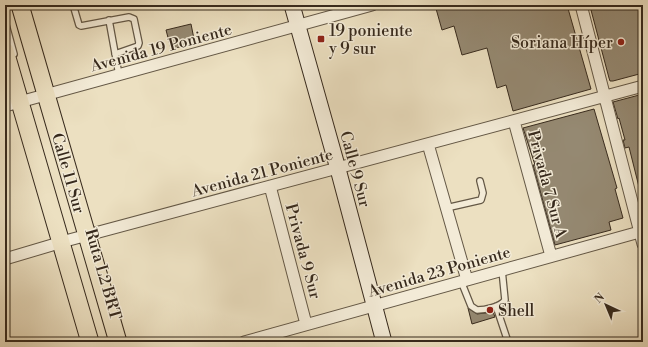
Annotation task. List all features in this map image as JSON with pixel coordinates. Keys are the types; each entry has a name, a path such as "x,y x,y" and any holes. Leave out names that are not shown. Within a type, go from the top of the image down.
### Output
{"main road":[{"name":"Calle 11 Sur","path":"20,5 41,96 82,237 118,342"},
{"name":"Calle 11 Sur","path":"10,54 22,102 67,241 90,342"}],"street":[{"name":"Calle 9 Sur","path":"292,5 384,342"},
{"name":"Avenida 19 Poniente","path":"22,102 372,5"},
{"path":"581,5 641,231 643,244"},
{"name":"Avenida 21 Poniente","path":"5,259 643,86"},
{"name":"Privada 7 Sur A","path":"514,121 551,256"},
{"path":"428,144 464,280"},
{"name":"Privada 9 Sur","path":"270,186 306,324"},
{"name":"Avenida 23 Poniente","path":"244,342 641,231"}],"lane":[{"path":"74,8 79,25 81,26 109,20 132,17 134,19 139,43 136,47 115,54"},
{"path":"109,20 119,75"},
{"path":"5,21 10,54"},
{"path":"446,208 481,200 483,193 480,181"},
{"path":"464,280 473,309 480,310 496,306 503,303 505,300 502,270"},
{"path":"496,306 508,342"}],"building":[{"path":"435,5 567,5 591,89 513,111 506,85 497,88 487,48 462,55 454,26 442,30"},
{"name":"Soriana Híper","path":"609,5 643,5 643,73 613,81 610,81 609,78 591,10"},
{"path":"191,24 194,39 187,40 188,45 171,49 166,30"},
{"path":"643,94 643,191 640,191 629,147 625,148 623,140 625,140 613,102"},
{"path":"594,109 617,188 615,189 623,218 609,222 611,230 555,245 533,165 535,165 523,128"},
{"path":"509,301 512,312 503,315 501,308"},
{"path":"468,308 477,314 493,312 495,317 472,324"}],"place":[{"name":"19 poniente y 9 sur","path":"321,39"},
{"name":"Soriana Híper","path":"621,42"},
{"name":"Shell","path":"490,310"}]}
